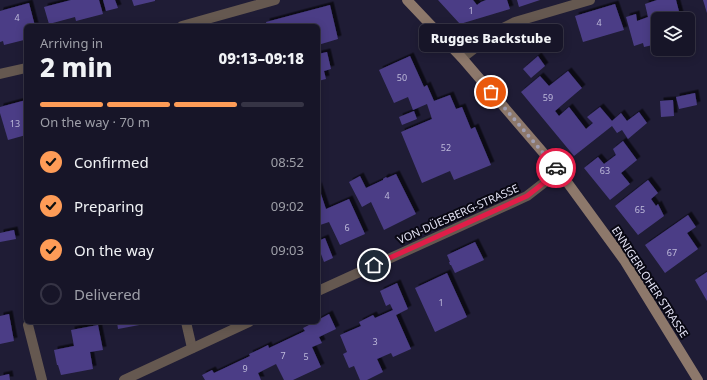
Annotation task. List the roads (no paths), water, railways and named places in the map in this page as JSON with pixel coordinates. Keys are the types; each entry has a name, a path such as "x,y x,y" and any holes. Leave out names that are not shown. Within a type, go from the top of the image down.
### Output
{"main road":[{"name":"ENNIGERLOHER STRASSE","path":"407,0 462,58 559,171 624,260 698,380"}],"street":[{"path":"189,24 275,0"},
{"path":"462,58 497,31 516,22 590,0"},
{"path":"0,74 24,68"},
{"name":"VON-DÜESBERG-STRASSE","path":"320,290 527,196 559,171"},
{"path":"186,324 192,348"},
{"path":"124,380 245,324"},
{"path":"28,325 42,380"}],"place":[{"name":"Rugges Backstube","path":"491,92"}]}
